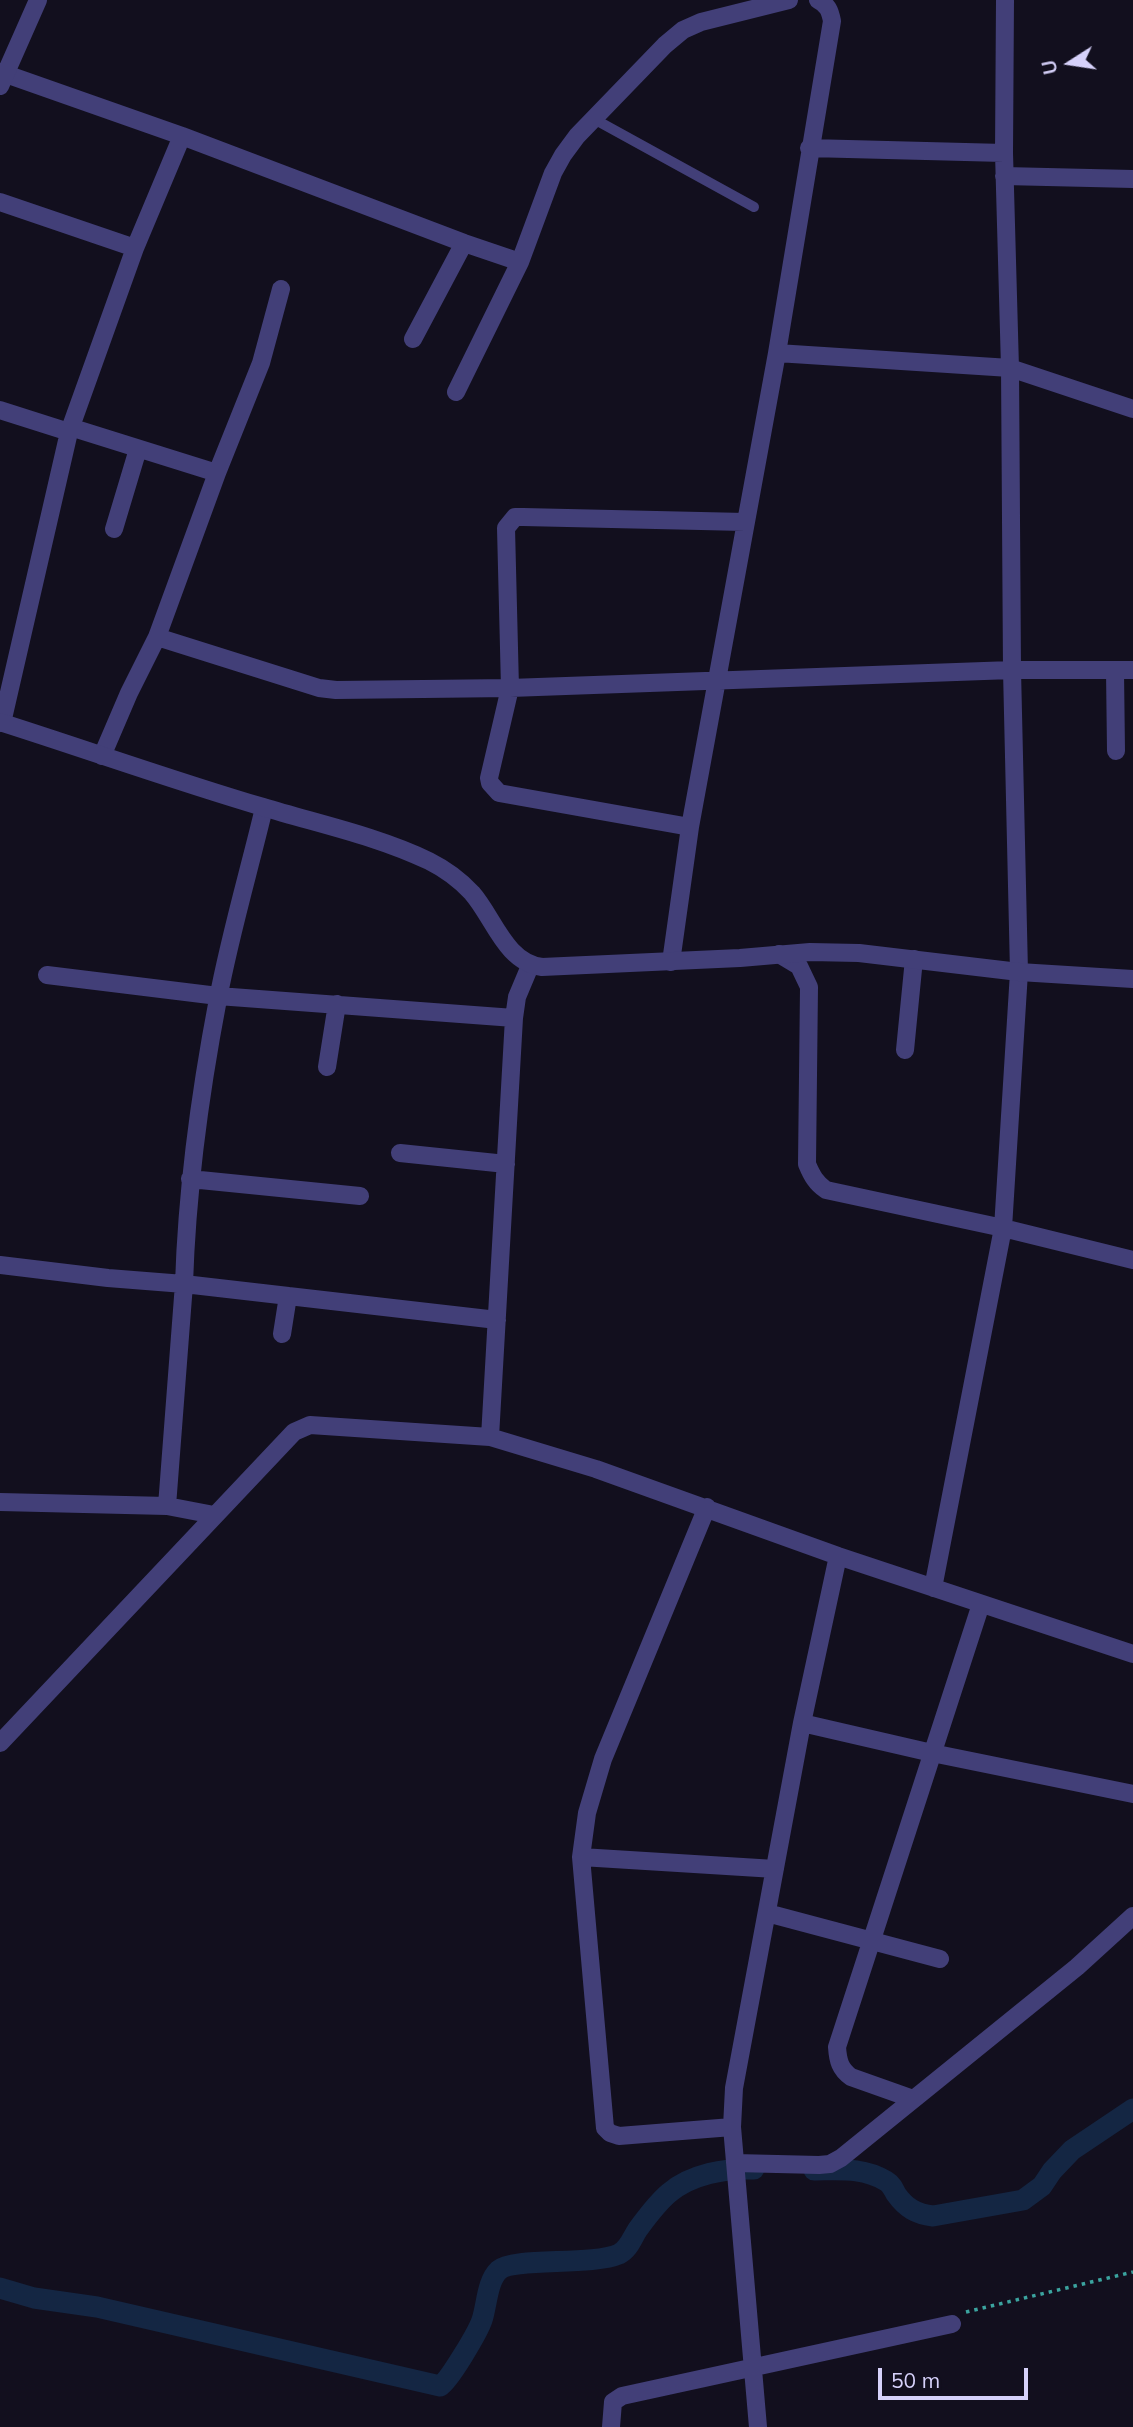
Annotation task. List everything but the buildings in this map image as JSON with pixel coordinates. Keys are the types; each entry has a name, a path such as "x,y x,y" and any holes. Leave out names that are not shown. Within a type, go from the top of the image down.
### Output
{"street":[{"path":"38,0 2,77 183,136 520,262"},
{"path":"456,392 520,262 558,164 577,136 601,122 682,30 701,22 789,0"},
{"path":"671,962 690,827 776,353 832,21 825,3 818,0"},
{"path":"933,1588 1003,1228 1019,972 1012,670 1010,368 1004,176 1005,0"},
{"path":"183,136 135,248 70,430 1,723 264,808 332,826 431,862 451,873 473,894 509,948 530,965 542,967 779,954 859,953 1019,972 1133,979"},
{"path":"809,148 1004,153"},
{"path":"1004,176 1133,179"},
{"path":"0,202 135,248"},
{"path":"413,339 464,243"},
{"path":"98,755 157,637 217,473 261,363 281,289"},
{"path":"776,353 1010,368 1133,409"},
{"path":"0,410 217,473"},
{"path":"114,529 138,449"},
{"path":"690,827 499,793 494,789 489,778 510,688 506,528 515,517 745,522"},
{"path":"157,637 328,690 412,691 1012,670 1124,670 1116,751"},
{"path":"167,1506 190,1179 218,996 264,808"},
{"path":"779,954 799,966 810,986 807,1164 811,1176 819,1185 826,1190 1003,1228 1133,1260"},
{"path":"905,1050 914,959"},
{"path":"490,1437 514,1018 517,997 530,965"},
{"path":"47,975 218,996 514,1018"},
{"path":"327,1067 337,1004"},
{"path":"400,1153 506,1164"},
{"path":"190,1179 360,1196"},
{"path":"0,1265 497,1320"},
{"path":"282,1334 288,1296"},
{"path":"0,1743 8,1724 293,1432 306,1426 490,1437 596,1469 708,1507 838,1556 1133,1654"},
{"path":"0,1502 167,1506 214,1515"},
{"path":"708,1507 603,1759 587,1812 581,1857 605,2128 619,2136 732,2127"},
{"path":"758,2427 732,2127 734,2088 802,1723 838,1556"},
{"path":"913,2099 851,2077 839,2064 837,2048 981,1604"},
{"path":"802,1723 1133,1794"},
{"path":"581,1857 775,1869"},
{"path":"767,1913 940,1959"},
{"path":"735,2164 830,2164 841,2158 1077,1967 1133,1916"},
{"path":"611,2427 612,2408 616,2399 956,2319"}],"lane":[{"path":"601,122 754,207"}],"path":[{"path":"956,2319 1133,2272"}],"waterway":[{"path":"814,2170 869,2173 889,2183 908,2207 921,2214 933,2216 1023,2200 1042,2186 1072,2150 1133,2109"},
{"path":"0,2288 34,2298 97,2307 440,2386 456,2366 479,2326 490,2287 499,2270 520,2264 591,2260 619,2254 628,2246 656,2206 678,2186 709,2173 754,2169"}]}
